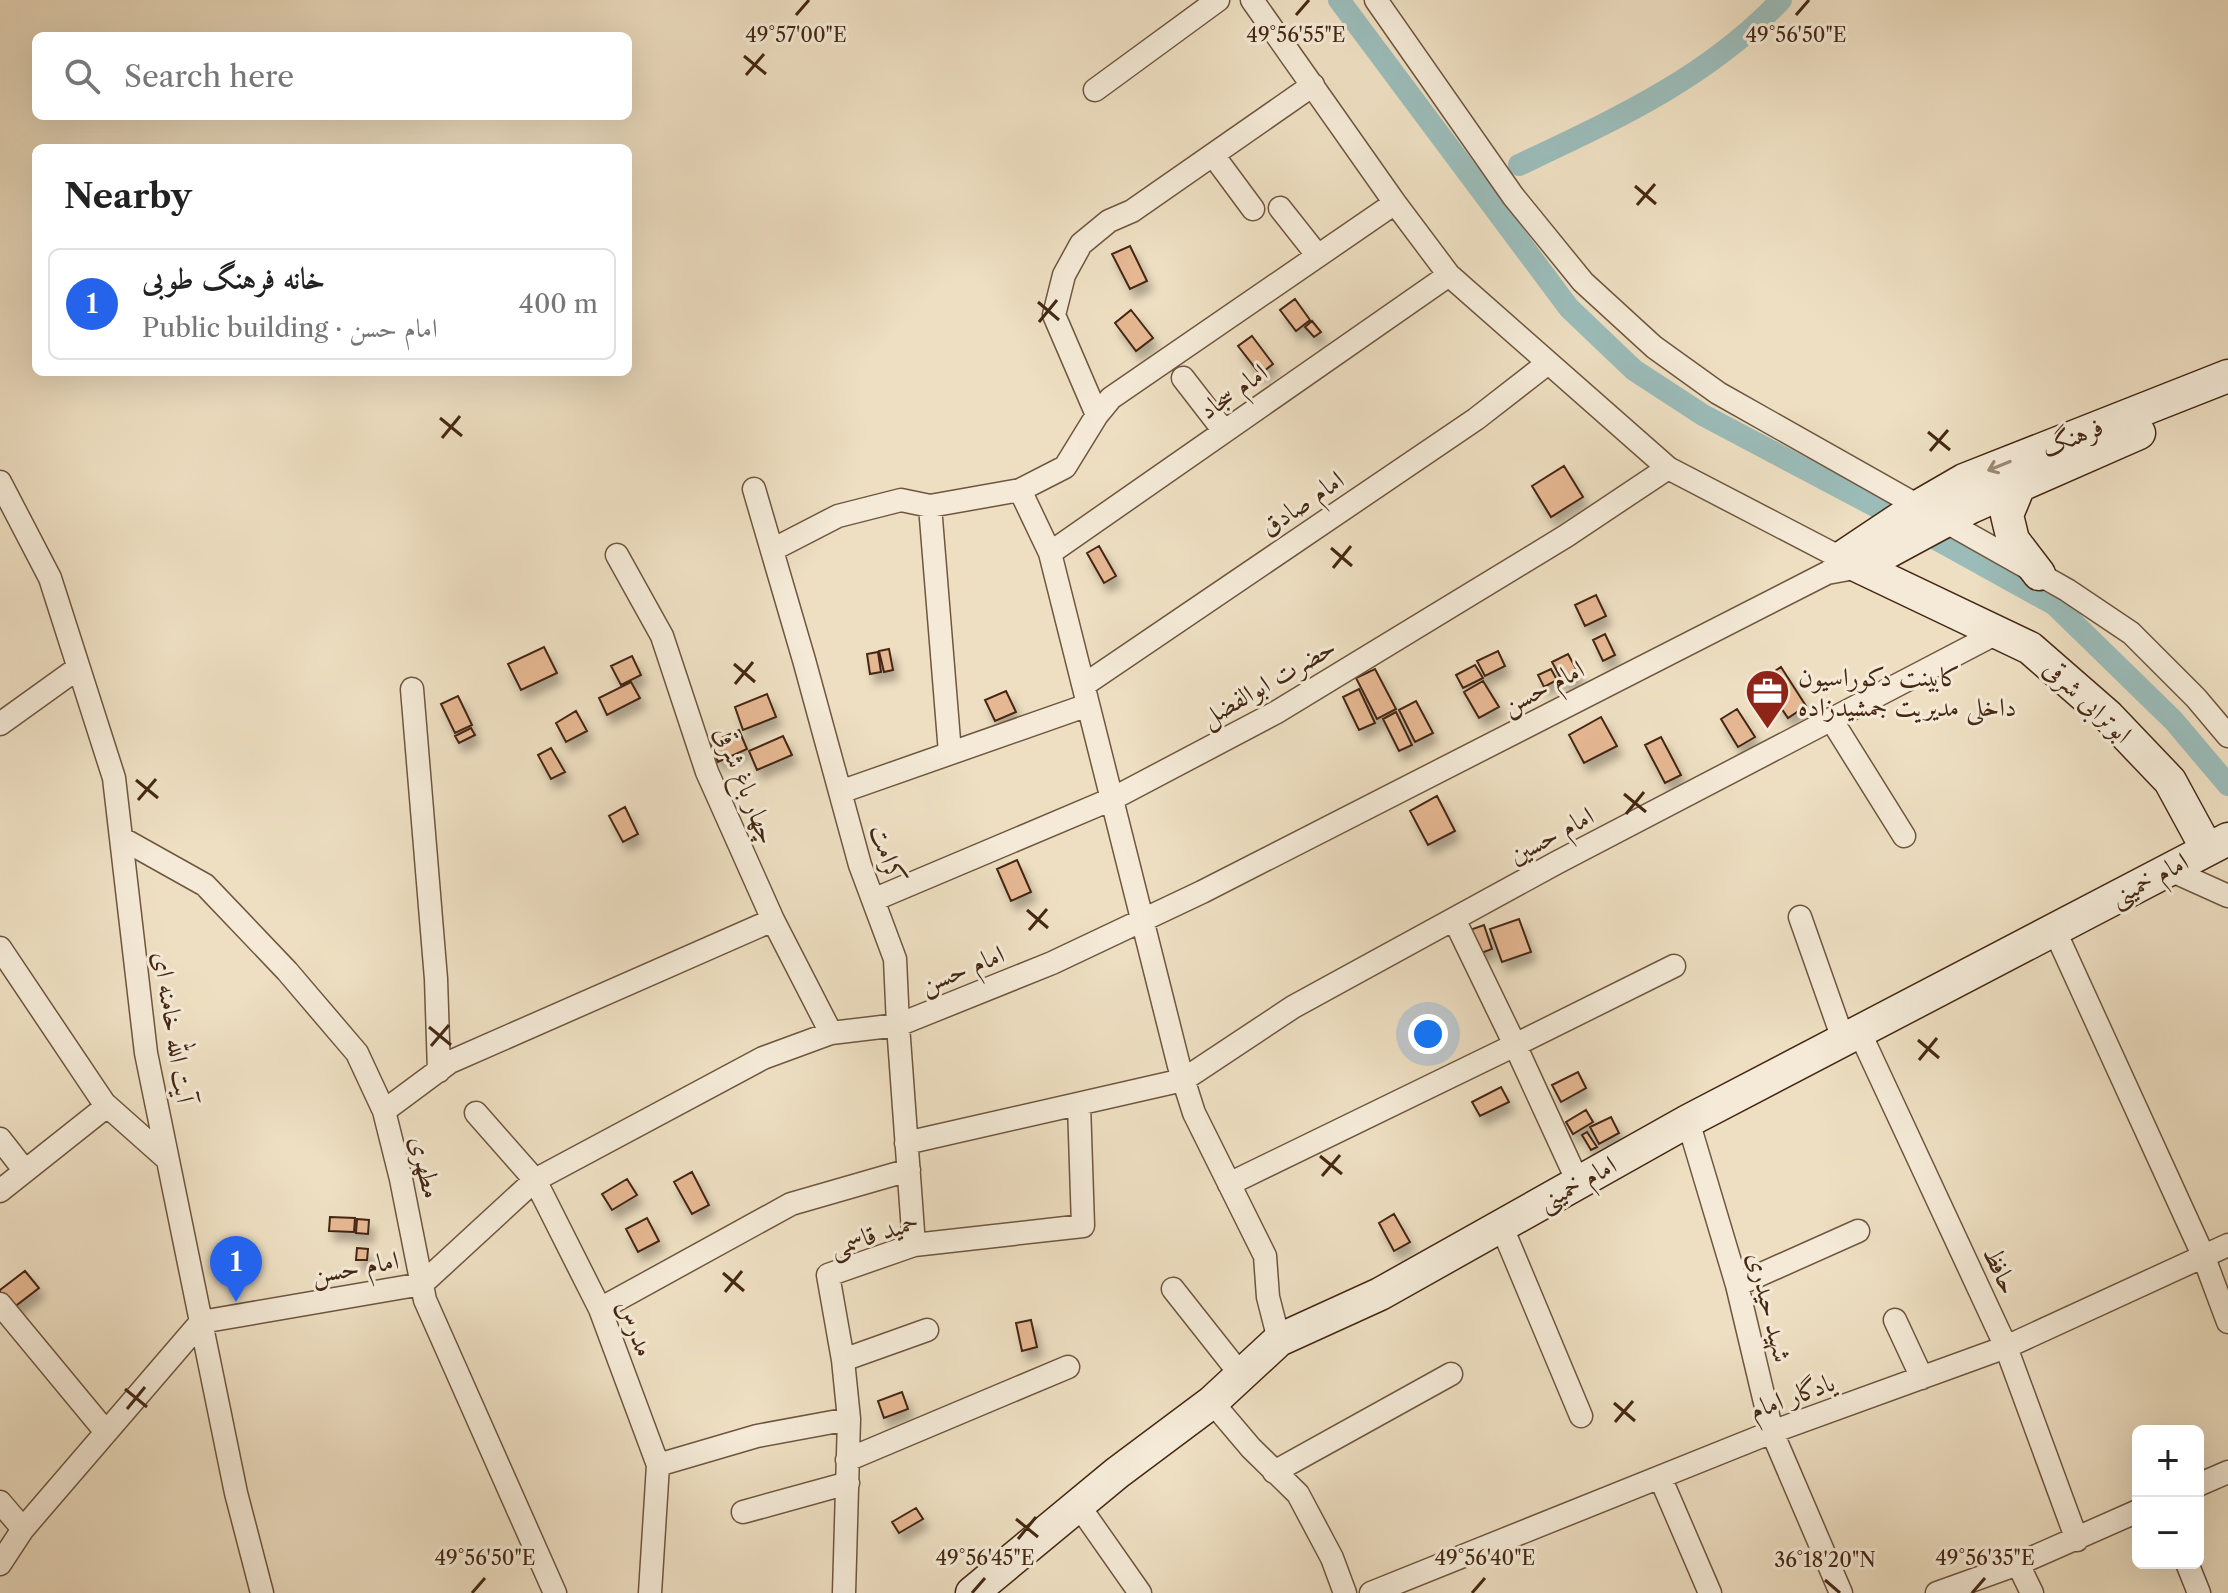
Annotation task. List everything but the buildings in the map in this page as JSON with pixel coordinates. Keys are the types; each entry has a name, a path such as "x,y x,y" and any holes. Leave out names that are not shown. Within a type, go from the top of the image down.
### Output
{"street":[{"path":"1095,90 1218,0"},
{"path":"1252,0 1449,275 1668,468 1853,560 1926,517"},
{"path":"1376,0 1513,196 1583,282 1654,347 1718,393 1926,517 2067,590 2131,633 2196,698 2228,736"},
{"path":"1097,415 1054,315 1064,275 1081,244 1109,221 1132,211 1313,85"},
{"path":"1213,155 1253,209"},
{"path":"772,550 838,516 901,500 930,506 1020,490 1065,467 1111,398 1395,203"},
{"path":"1280,208 1318,256"},
{"name":"امام سجاد","path":"1050,553 1449,275"},
{"name":"امام صادق","path":"840,792 950,753 1086,695 1476,419 1548,363"},
{"name":"فرهنگ","path":"1926,517 1964,480 2228,376"},
{"path":"1183,378 1224,431"},
{"name":"فرهنگ","path":"1926,517 1971,507 2152,427 2228,400"},
{"name":"حضرت ابوالفضل","path":"873,900 1112,799 1275,713 1566,536 1668,468"},
{"name":"آیت الله خامنه ای","path":"0,482 50,578 114,778 146,1053 236,1493 262,1593"},
{"path":"2019,486 2007,515 2013,540 2039,574"},
{"name":"کرامت","path":"754,489 860,865 895,959 914,1245"},
{"path":"1020,490 1050,553 1183,1080 1194,1113 1265,1256 1268,1297 1279,1340"},
{"path":"930,506 950,753"},
{"name":"چهار باغ شرقی","path":"617,555 662,636 707,772 773,920 831,1033"},
{"name":"ابوترابی شرقی","path":"1853,560 2030,648 2108,716 2170,781 2221,842"},
{"name":"امام حسن","path":"201,1322 422,1284 535,1180 763,1058 831,1033 898,1025 1052,963 1202,892 1853,560"},
{"name":"امام حسین","path":"1183,1080 1293,1007 1997,633"},
{"path":"0,724 78,668"},
{"path":"412,689 436,979 439,1071"},
{"path":"1831,719 1904,836"},
{"name":"مطهری","path":"121,838 205,885 287,971 357,1053 384,1111 425,1300 555,1593"},
{"name":"امام خمینی","path":"981,1590 1117,1473 1212,1402 1279,1340 1380,1294 1688,1121 2221,842"},
{"path":"2168,869 2228,896"},
{"name":"حافظ","path":"1800,917 1851,1035 2006,1347 2077,1540"},
{"path":"1454,919 1578,1182"},
{"path":"384,1111 450,1062 773,920"},
{"path":"2054,929 2203,1255 2228,1322"},
{"path":"0,948 107,1106 167,1159"},
{"path":"1229,1184 1674,966"},
{"path":"906,1143 1183,1080"},
{"name":"حمید قاسمی","path":"844,1593 849,1419 843,1360 828,1275 914,1245 1083,1226 1079,1104"},
{"path":"0,1191 107,1106"},
{"name":"مدرس","path":"476,1113 535,1180 600,1309 658,1465 650,1593"},
{"name":"شهید حیدری","path":"1688,1121 1737,1285 1772,1432 1841,1593"},
{"path":"0,1139 25,1171"},
{"path":"600,1309 791,1204 909,1170"},
{"path":"1501,1225 1581,1416"},
{"path":"1737,1285 1858,1231"},
{"name":"یادگار امام","path":"1371,1593 1772,1432 2006,1347 2228,1245"},
{"path":"1173,1289 1241,1375"},
{"path":"0,1304 106,1432"},
{"path":"1895,1320 1922,1378"},
{"path":"0,1564 23,1529 201,1322"},
{"path":"843,1360 927,1330"},
{"path":"847,1460 1068,1367"},
{"path":"1274,1472 1451,1374"},
{"path":"1212,1402 1274,1472 1298,1494 1332,1558 1345,1593"},
{"path":"658,1465 757,1436 849,1419"},
{"path":"2204,1482 2228,1472"},
{"path":"1660,1477 1710,1593"},
{"path":"743,1512 848,1483"},
{"path":"0,1502 23,1529"},
{"path":"1079,1506 1140,1593"},
{"path":"1937,1593 2018,1564 2132,1514"},
{"path":"2018,1564 2032,1593"},
{"path":"2189,1569 2199,1593"}],"waterway":[{"path":"1339,0 1569,308 1634,370 1703,415 2055,605 2174,721 2228,785"},
{"path":"1519,165 1624,114 1691,75 1753,28 1781,0"}],"place":[{"name":"کابینت دکوراسیون داخلی مدیریت جمشیدزاده","path":"1767,731"},
{"name":"خانه فرهنگ طوبی","path":"236,1302"}]}
